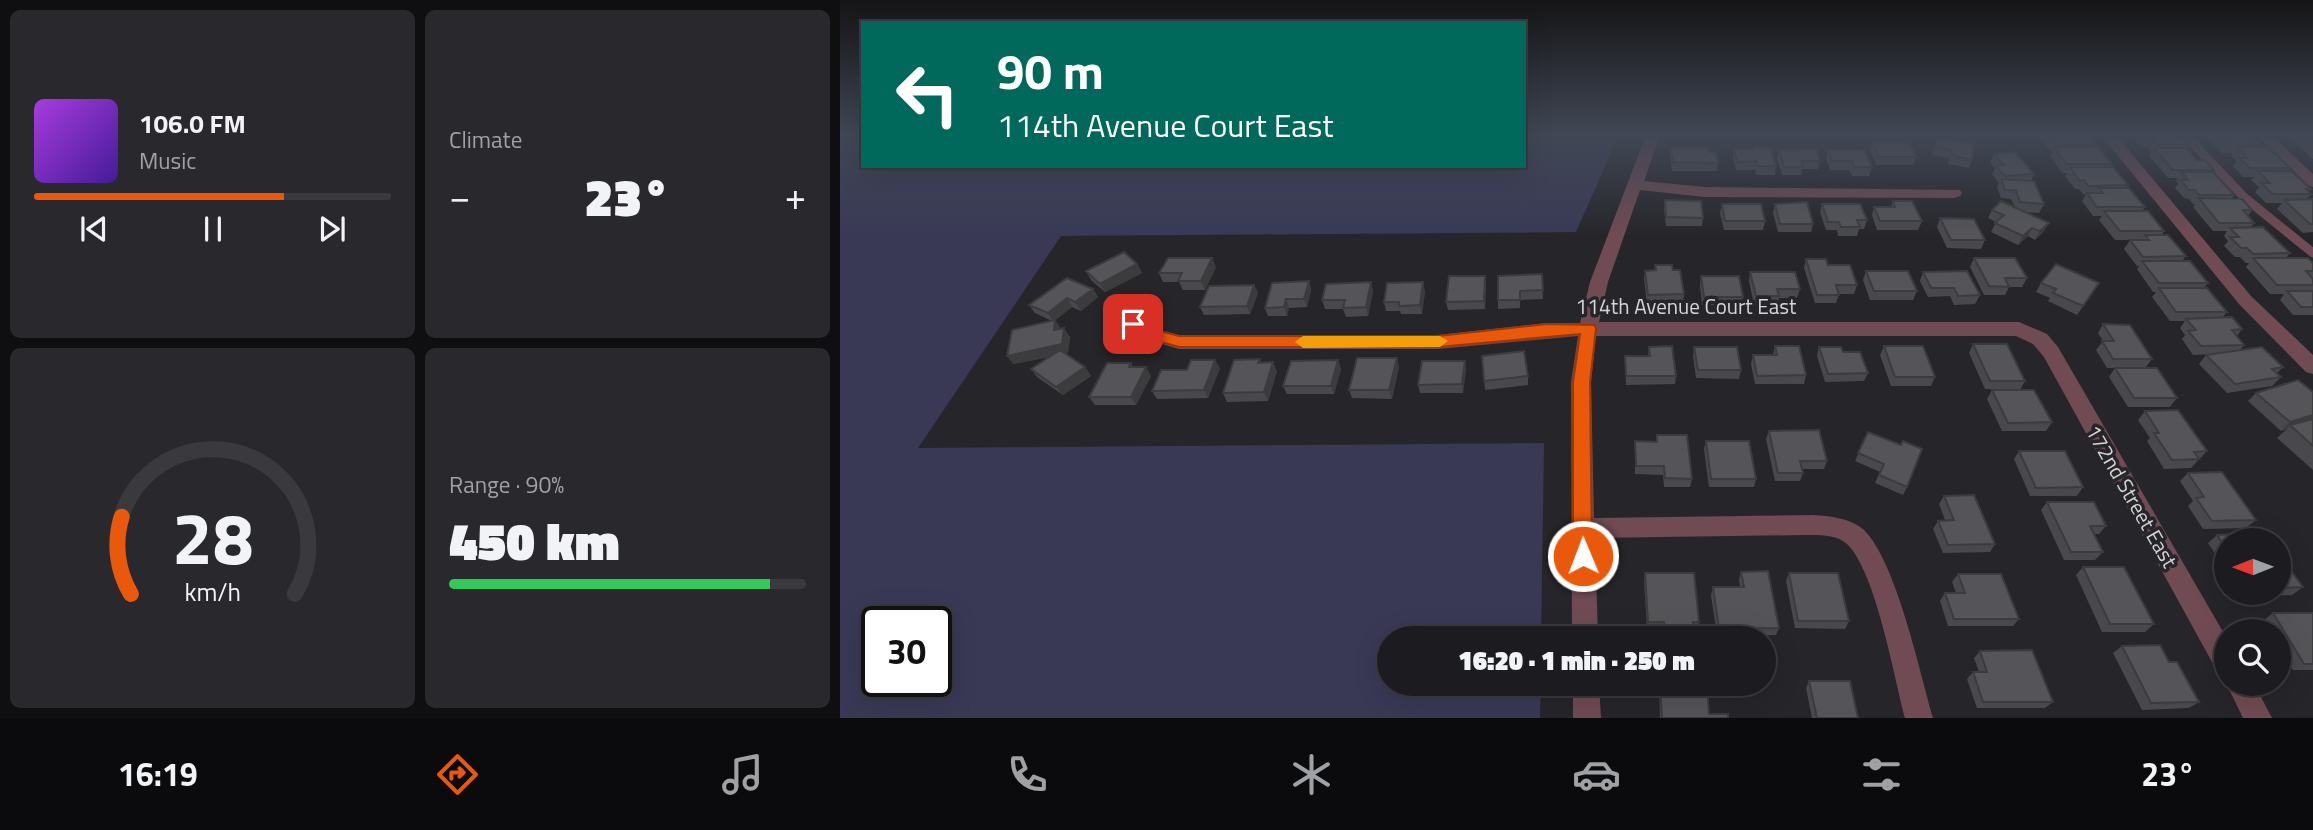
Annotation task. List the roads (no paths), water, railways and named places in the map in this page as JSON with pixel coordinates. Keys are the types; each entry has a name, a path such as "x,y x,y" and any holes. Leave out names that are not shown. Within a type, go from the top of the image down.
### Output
{"street":[{"path":"1585,626 1581,382 1588,328 1599,282 1642,169"},
{"path":"2136,169 2245,300 2313,367"},
{"path":"2299,169 2313,182"},
{"path":"1636,185 1705,192 1954,193"},
{"name":"114th Avenue Court East","path":"1133,324 1144,332 1161,338 1193,342 1438,342 1588,328 2001,328 2033,334"},
{"name":"172nd Street East","path":"2033,334 2051,352 2214,641"},
{"path":"1582,528 1798,524 1828,526 1854,537 1874,564 1919,718"},
{"path":"1586,696 1587,718"},
{"path":"2246,696 2258,718"}],"lane":[{"path":"2216,169 2237,192 2313,253"}]}
